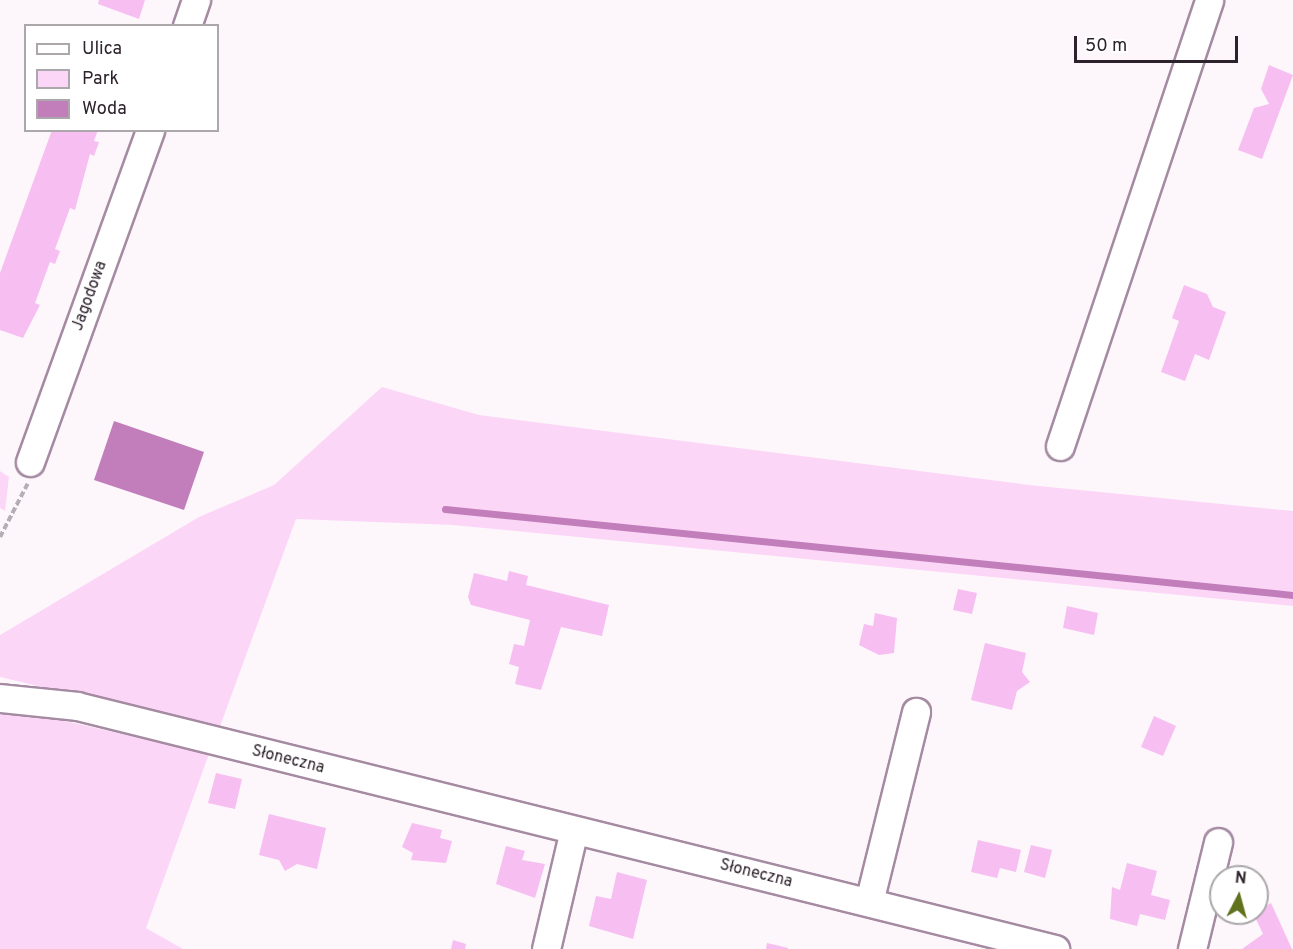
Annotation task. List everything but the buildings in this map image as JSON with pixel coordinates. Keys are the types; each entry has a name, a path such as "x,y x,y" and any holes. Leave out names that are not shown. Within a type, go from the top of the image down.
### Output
{"street":[{"path":"188,24 196,0"},
{"path":"1060,446 1209,0"},
{"name":"Jagodowa","path":"30,462 149,132"},
{"name":"Słoneczna","path":"0,698 77,706 1055,949"},
{"path":"869,902 916,712"},
{"path":"546,949 574,830"},
{"path":"1192,949 1218,842"}],"path":[{"path":"0,537 23,496 30,462"}],"green space":[{"path":"382,387 479,415 1029,485 1293,511 1293,606 453,525 296,519 219,729 0,677 0,635 199,517 274,485"},
{"path":"0,471 9,477 5,511 0,508"},
{"path":"0,706 209,754 146,928 183,949 0,949"}],"water":[{"path":"114,421 204,452 184,510 94,480"}],"waterway":[{"path":"445,509 1293,595"}]}
